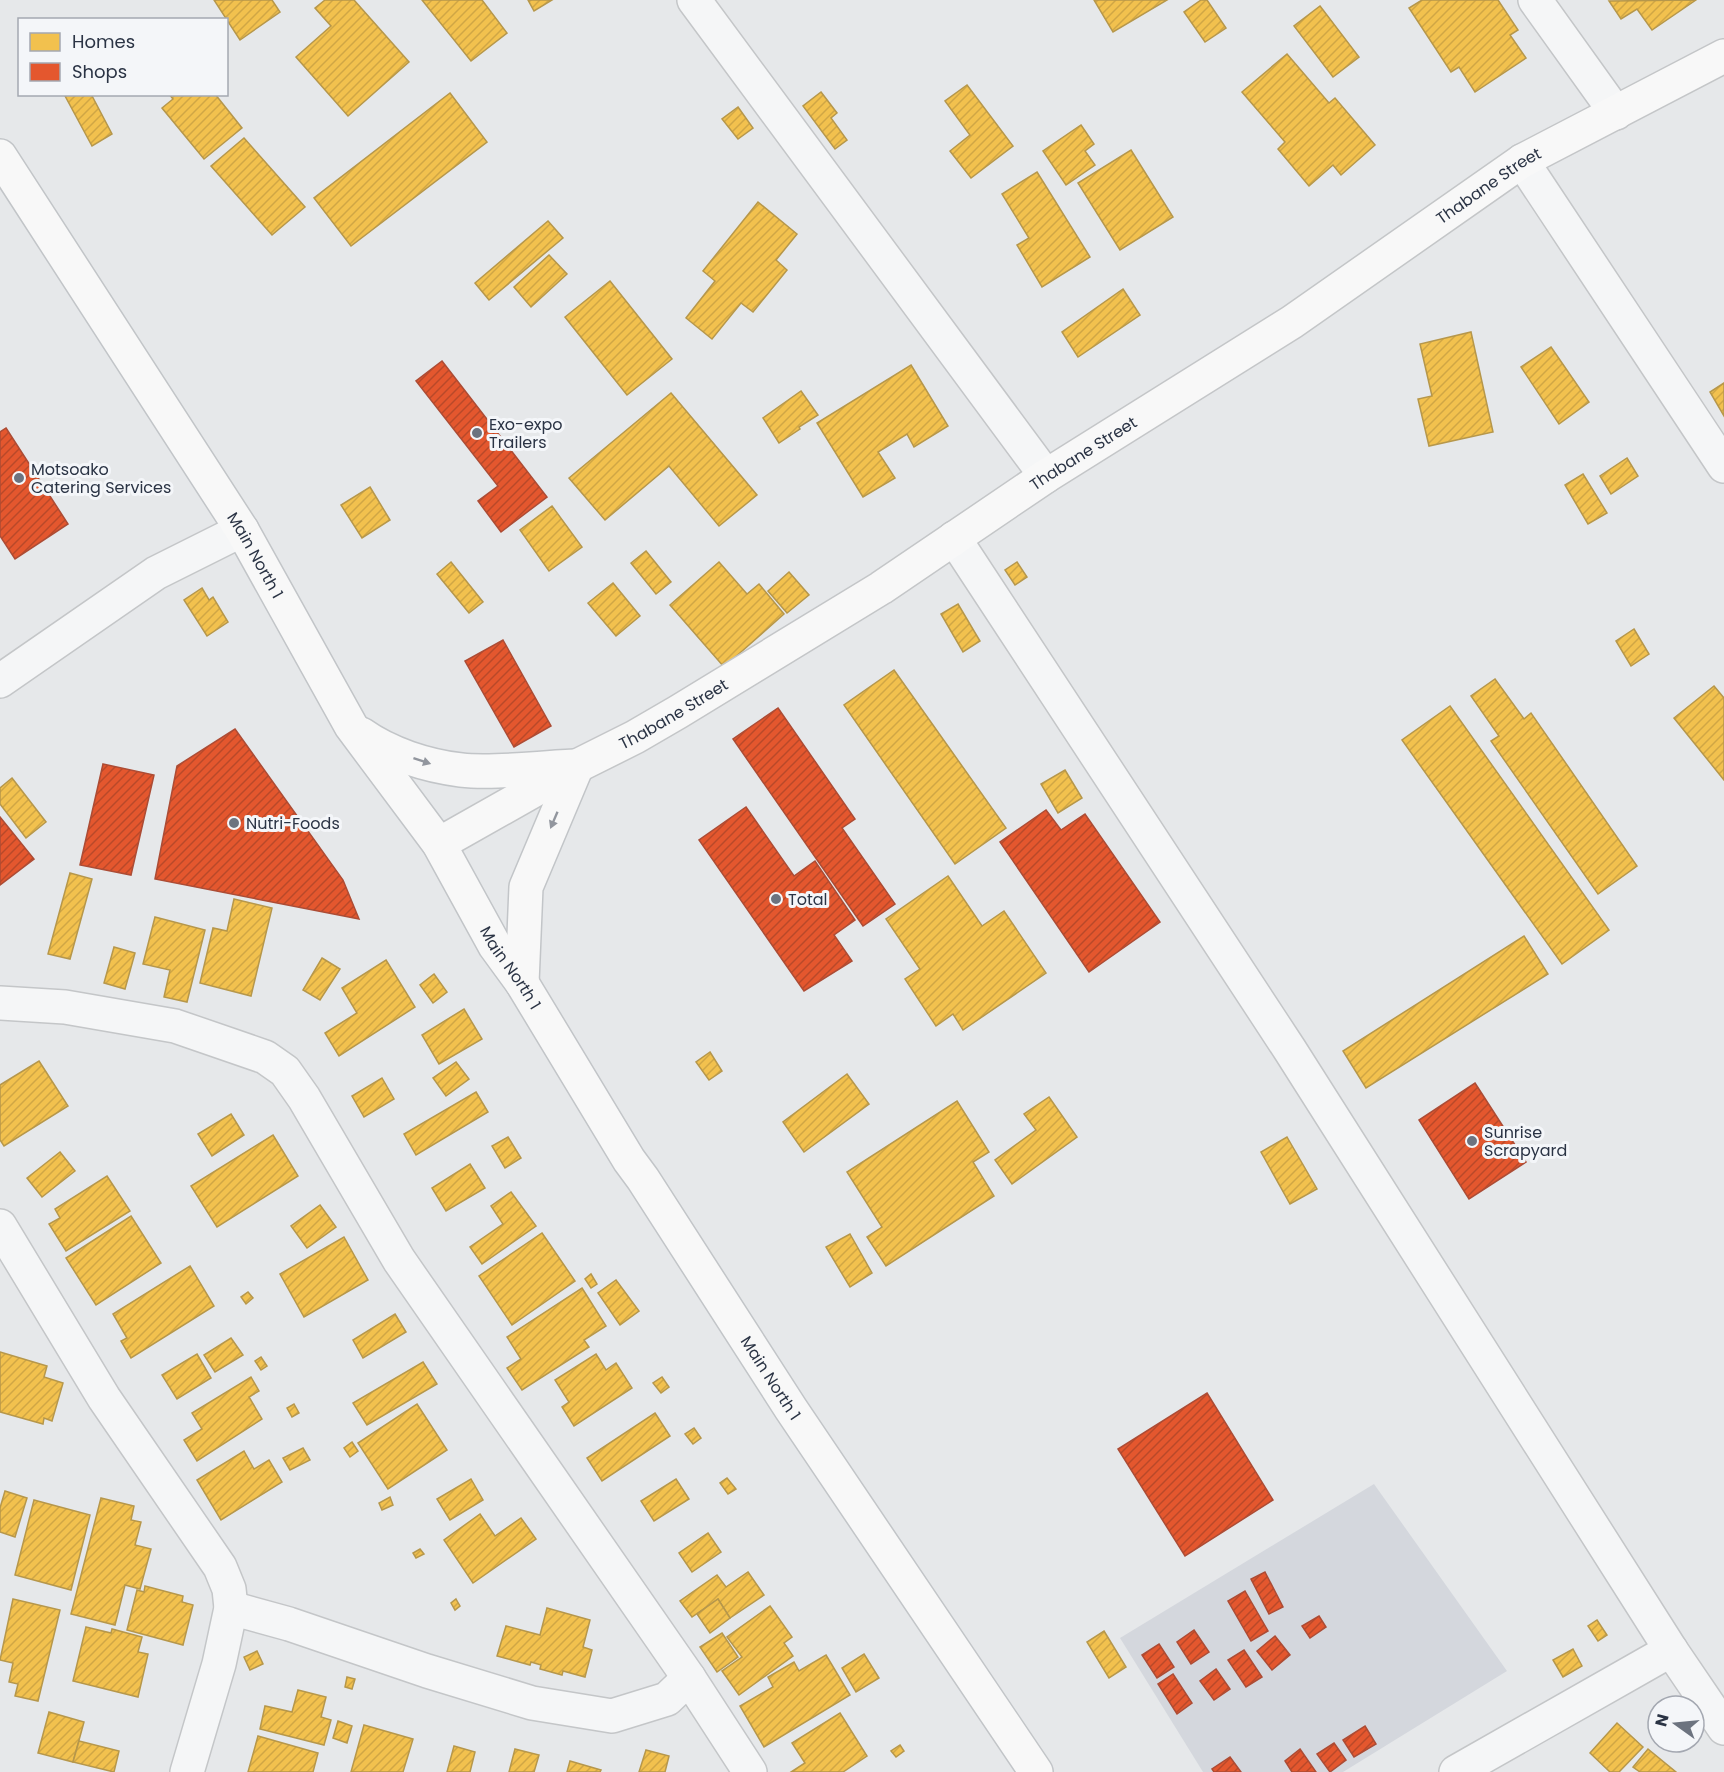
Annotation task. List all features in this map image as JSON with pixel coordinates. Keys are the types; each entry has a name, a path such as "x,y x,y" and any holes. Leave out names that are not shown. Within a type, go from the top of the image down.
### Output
{"main road":[{"name":"Thabane Street","path":"439,844 711,693 881,588 1046,476 1292,322 1522,161 1724,56"},
{"name":"Main North 1","path":"0,156 242,530 351,726 439,844 495,946 522,983 629,1160 784,1399 1036,1772"},
{"path":"351,726 377,745 426,763 462,770 577,766 526,887 522,983"}],"street":[{"path":"694,0 1046,476"},
{"path":"1535,0 1616,113"},
{"path":"1522,161 1724,466"},
{"path":"0,681 156,573 242,530"},
{"path":"954,538 1296,1059 1671,1650 1724,1728"},
{"path":"0,1003 65,1007 175,1026 265,1057 285,1071 304,1098 399,1260 689,1678 750,1772"},
{"path":"0,1226 104,1398 220,1567 229,1589 231,1608 219,1664 187,1772"},
{"path":"231,1608 289,1624 532,1703 612,1716 667,1699 689,1678"},
{"path":"1456,1772 1671,1650"}],"shaded area":[{"path":"1374,1484 1507,1671 1343,1772 1203,1772 1120,1638"}],"building: Homes":[{"path":"214,0 272,0 280,12 240,40 228,18 226,18"},
{"path":"325,0 354,0 409,62 348,116 296,57 331,26 315,8"},
{"path":"422,0 482,0 507,33 471,61"},
{"path":"528,0 552,0 534,11"},
{"path":"1094,0 1167,0 1113,32"},
{"path":"1201,0 1207,0 1226,28 1205,42 1184,12"},
{"path":"1422,0 1498,0 1518,30 1510,35 1526,58 1475,92 1459,67 1451,72 1409,8"},
{"path":"1696,0 1652,30 1637,9 1621,19 1609,1"},
{"path":"1320,6 1359,57 1333,77 1294,26"},
{"path":"1287,54 1329,103 1335,98 1375,145 1341,175 1333,165 1309,186 1278,149 1285,142 1242,92"},
{"path":"967,85 1013,146 971,178 950,151 970,135 945,101"},
{"path":"821,92 837,113 831,118 847,140 835,149 803,106"},
{"path":"450,93 487,142 351,246 314,198"},
{"path":"65,96 92,96 112,134 92,146"},
{"path":"171,96 217,96 242,128 204,159 162,108 173,99"},
{"path":"738,107 753,128 738,139 722,119"},
{"path":"1081,125 1094,144 1085,151 1095,165 1066,185 1043,151"},
{"path":"244,138 305,207 272,235 211,166"},
{"path":"1131,150 1173,217 1120,250 1078,183"},
{"path":"1037,172 1090,257 1042,287 1017,245 1029,238 1002,194"},
{"path":"758,202 797,234 776,260 787,270 753,312 741,303 712,339 686,318 715,281 703,271"},
{"path":"548,221 563,238 489,300 475,283"},
{"path":"549,255 567,274 531,307 514,287"},
{"path":"610,281 672,359 627,395 565,317"},
{"path":"1123,289 1140,315 1078,357 1062,332"},
{"path":"1471,332 1493,432 1429,446 1418,399 1432,396 1420,344"},
{"path":"1551,347 1589,402 1559,424 1521,367"},
{"path":"911,365 948,426 914,447 907,434 878,452 895,478 863,497 817,423"},
{"path":"1724,383 1724,416 1710,392"},
{"path":"801,391 818,415 779,443 763,418"},
{"path":"671,393 757,495 719,526 669,466 605,520 569,478"},
{"path":"1627,458 1638,476 1611,494 1600,476"},
{"path":"1583,474 1607,513 1588,524 1565,485"},
{"path":"370,487 390,520 362,538 341,505"},
{"path":"552,506 582,547 549,571 520,530"},
{"path":"646,551 671,582 656,594 631,563"},
{"path":"451,562 483,602 469,613 437,574"},
{"path":"719,562 747,594 759,584 784,614 724,667 670,605"},
{"path":"1017,562 1027,577 1015,585 1005,570"},
{"path":"789,572 809,595 787,613 768,591"},
{"path":"613,583 640,616 616,636 588,603"},
{"path":"202,588 209,600 213,597 228,622 207,636 184,600"},
{"path":"958,604 980,641 963,652 941,614"},
{"path":"1634,629 1649,654 1631,666 1616,641"},
{"path":"894,670 1006,828 955,864 844,705"},
{"path":"1495,679 1524,719 1531,713 1637,866 1598,894 1491,741 1499,736 1471,696"},
{"path":"1714,686 1724,698 1724,780 1674,718"},
{"path":"1450,706 1609,930 1562,964 1402,740"},
{"path":"1065,770 1082,798 1058,813 1041,784"},
{"path":"12,778 46,822 26,838 0,804 0,788"},
{"path":"70,873 92,879 70,959 48,954"},
{"path":"948,876 982,926 1004,911 1046,973 963,1030 953,1014 936,1026 905,979 920,969 886,919"},
{"path":"234,899 272,908 251,996 200,983 213,928 227,931"},
{"path":"155,917 205,930 187,1002 164,997 170,970 143,964"},
{"path":"1524,936 1548,974 1366,1088 1343,1051"},
{"path":"114,947 135,953 125,989 104,983"},
{"path":"322,958 340,969 320,1000 303,990"},
{"path":"386,960 415,1007 339,1056 325,1033 357,1013 342,988"},
{"path":"434,974 447,992 433,1003 420,985"},
{"path":"464,1009 482,1039 439,1064 422,1035"},
{"path":"710,1052 722,1071 709,1080 696,1062"},
{"path":"39,1061 68,1106 4,1146 0,1140 0,1085"},
{"path":"456,1062 469,1079 446,1096 433,1078"},
{"path":"847,1074 869,1104 804,1152 783,1122"},
{"path":"382,1078 394,1099 364,1117 352,1096"},
{"path":"476,1092 488,1112 416,1155 404,1134"},
{"path":"1049,1097 1077,1137 1012,1184 995,1160 1036,1130 1024,1114"},
{"path":"957,1101 989,1152 973,1162 994,1196 886,1266 867,1237 882,1227 847,1172"},
{"path":"231,1114 244,1135 212,1156 198,1134"},
{"path":"273,1135 298,1176 217,1227 191,1186"},
{"path":"508,1137 521,1158 505,1168 492,1146"},
{"path":"1287,1137 1317,1189 1290,1204 1261,1152"},
{"path":"60,1152 75,1171 42,1197 27,1178"},
{"path":"470,1164 485,1188 446,1211 432,1188"},
{"path":"107,1176 130,1211 66,1251 49,1224 60,1218 55,1209"},
{"path":"511,1192 536,1226 482,1264 470,1247 503,1224 491,1206"},
{"path":"320,1205 336,1227 307,1248 291,1226"},
{"path":"131,1216 161,1263 96,1305 66,1258"},
{"path":"542,1233 575,1281 512,1325 479,1276"},
{"path":"850,1234 872,1273 850,1287 826,1247"},
{"path":"344,1237 368,1280 304,1317 280,1274"},
{"path":"190,1266 214,1306 131,1358 121,1341 127,1338 113,1314"},
{"path":"591,1274 597,1284 591,1288 585,1279"},
{"path":"616,1280 639,1311 620,1325 598,1293"},
{"path":"582,1288 606,1326 584,1340 589,1347 522,1390 507,1368 521,1359 507,1337"},
{"path":"248,1292 253,1298 246,1304 241,1297"},
{"path":"395,1314 406,1332 363,1358 353,1340"},
{"path":"231,1338 243,1355 215,1372 204,1355"},
{"path":"0,1352 47,1366 44,1377 63,1383 52,1421 44,1418 43,1424 0,1412"},
{"path":"197,1354 211,1378 177,1399 162,1375"},
{"path":"596,1354 606,1370 616,1363 632,1388 574,1426 562,1407 569,1402 555,1380"},
{"path":"261,1357 267,1366 261,1370 255,1361"},
{"path":"423,1362 437,1384 367,1425 353,1403"},
{"path":"251,1377 259,1391 249,1397 262,1419 197,1461 184,1440 202,1429 192,1413"},
{"path":"662,1377 669,1387 661,1393 653,1383"},
{"path":"294,1404 299,1413 292,1417 287,1408"},
{"path":"417,1404 447,1450 388,1489 358,1443"},
{"path":"655,1413 670,1436 602,1481 587,1458"},
{"path":"694,1428 701,1438 693,1444 685,1434"},
{"path":"352,1442 358,1451 350,1457 344,1448"},
{"path":"303,1448 310,1460 290,1470 283,1458"},
{"path":"244,1451 254,1469 269,1460 282,1482 221,1520 197,1480"},
{"path":"727,1478 736,1489 728,1494 720,1483"},
{"path":"471,1479 483,1500 450,1520 437,1499"},
{"path":"676,1479 689,1499 654,1521 641,1501"},
{"path":"5,1491 27,1498 15,1537 0,1532 0,1508"},
{"path":"390,1497 393,1505 382,1510 379,1503"},
{"path":"101,1498 134,1506 131,1520 141,1522 135,1545 151,1549 140,1589 125,1585 115,1625 71,1614"},
{"path":"34,1500 90,1515 71,1590 15,1575"},
{"path":"480,1514 495,1536 521,1518 536,1539 473,1583 444,1540"},
{"path":"708,1533 721,1552 692,1572 679,1553"},
{"path":"420,1549 424,1554 416,1558 413,1553"},
{"path":"748,1572 764,1595 730,1618 718,1599 692,1617 680,1601 717,1575 726,1587"},
{"path":"145,1586 183,1596 182,1602 193,1605 183,1645 127,1630 137,1590 144,1592"},
{"path":"13,1599 60,1610 38,1701 15,1696 18,1684 9,1682 13,1663 0,1660"},
{"path":"456,1599 460,1606 455,1610 451,1603"},
{"path":"718,1599 730,1618 710,1633 697,1614"},
{"path":"770,1606 792,1637 784,1643 793,1656 739,1695 722,1671 742,1657 727,1637"},
{"path":"547,1608 590,1620 583,1647 592,1650 585,1677 563,1671 562,1675 540,1669 541,1665 531,1662 530,1665 497,1656 506,1626 540,1635"},
{"path":"1597,1620 1607,1635 1598,1641 1588,1626"},
{"path":"86,1627 111,1633 112,1629 142,1637 138,1652 148,1654 138,1697 73,1681"},
{"path":"1104,1631 1126,1667 1109,1678 1087,1642"},
{"path":"722,1633 738,1657 717,1672 700,1647"},
{"path":"1573,1649 1582,1666 1563,1677 1553,1660"},
{"path":"257,1651 263,1664 250,1670 244,1657"},
{"path":"864,1654 879,1678 856,1692 842,1668"},
{"path":"826,1655 850,1695 764,1747 740,1706 773,1687 768,1677 794,1662 799,1671"},
{"path":"347,1677 355,1679 352,1689 345,1687"},
{"path":"298,1690 326,1697 321,1717 331,1720 324,1745 260,1729 265,1706 292,1712"},
{"path":"49,1712 84,1722 73,1762 38,1753"},
{"path":"840,1713 867,1756 843,1772 791,1772 805,1763 792,1743"},
{"path":"338,1721 352,1726 347,1743 333,1738"},
{"path":"1617,1723 1643,1747 1619,1772 1610,1772 1590,1753"},
{"path":"364,1725 413,1739 403,1772 351,1772"},
{"path":"258,1736 318,1753 313,1772 248,1772"},
{"path":"79,1741 119,1751 114,1772 73,1762"},
{"path":"900,1745 904,1751 896,1757 891,1751"},
{"path":"454,1746 475,1752 470,1772 447,1772"},
{"path":"515,1749 539,1755 534,1772 509,1772"},
{"path":"646,1750 669,1756 665,1772 639,1772"},
{"path":"1646,1751 1646,1754 1654,1754 1676,1772 1640,1772 1633,1767"},
{"path":"570,1761 601,1770 600,1772 567,1772"}],"building: Shops":[{"name":"Exo-expo Trailers","path":"442,361 547,497 501,532 478,501 498,486 416,381"},
{"name":"Motsoako Catering Services","path":"6,428 68,524 15,559 0,536 0,432"},
{"path":"503,640 551,726 514,747 465,661"},
{"path":"778,708 855,819 842,828 895,904 863,926 733,739"},
{"name":"Nutri-Foods","path":"235,729 343,880 359,919 155,879 177,766"},
{"path":"103,764 154,775 131,875 80,865"},
{"path":"746,807 794,876 815,861 855,920 834,935 852,961 804,991 699,840"},
{"path":"1046,810 1061,830 1085,814 1160,922 1089,972 1000,842"},
{"path":"0,817 34,859 0,885"},
{"name":"Sunrise Scrapyard","path":"1475,1083 1526,1162 1469,1199 1419,1120"},
{"path":"1207,1393 1273,1500 1185,1556 1118,1449"},
{"path":"1265,1572 1283,1607 1269,1614 1251,1579"},
{"path":"1245,1591 1268,1631 1251,1641 1228,1601"},
{"path":"1319,1616 1326,1627 1310,1638 1302,1626"},
{"path":"1194,1630 1209,1652 1191,1664 1177,1642"},
{"path":"1275,1636 1290,1655 1272,1670 1257,1651"},
{"path":"1159,1644 1174,1667 1157,1678 1142,1655"},
{"path":"1244,1650 1262,1677 1246,1687 1228,1660"},
{"path":"1216,1669 1230,1689 1214,1700 1200,1681"},
{"path":"1173,1674 1192,1703 1177,1714 1158,1684"},
{"path":"1365,1726 1376,1744 1354,1757 1343,1740"},
{"path":"1334,1743 1346,1760 1330,1772 1317,1754"},
{"path":"1300,1749 1316,1772 1292,1772 1285,1761"},
{"path":"1230,1757 1241,1772 1214,1772 1212,1769"}],"place":[{"name":"Exo-expo Trailers","path":"477,433"},
{"name":"Motsoako Catering Services","path":"19,478"},
{"name":"Nutri-Foods","path":"234,823"},
{"name":"Total","path":"776,899"},
{"name":"Sunrise Scrapyard","path":"1472,1141"}]}
